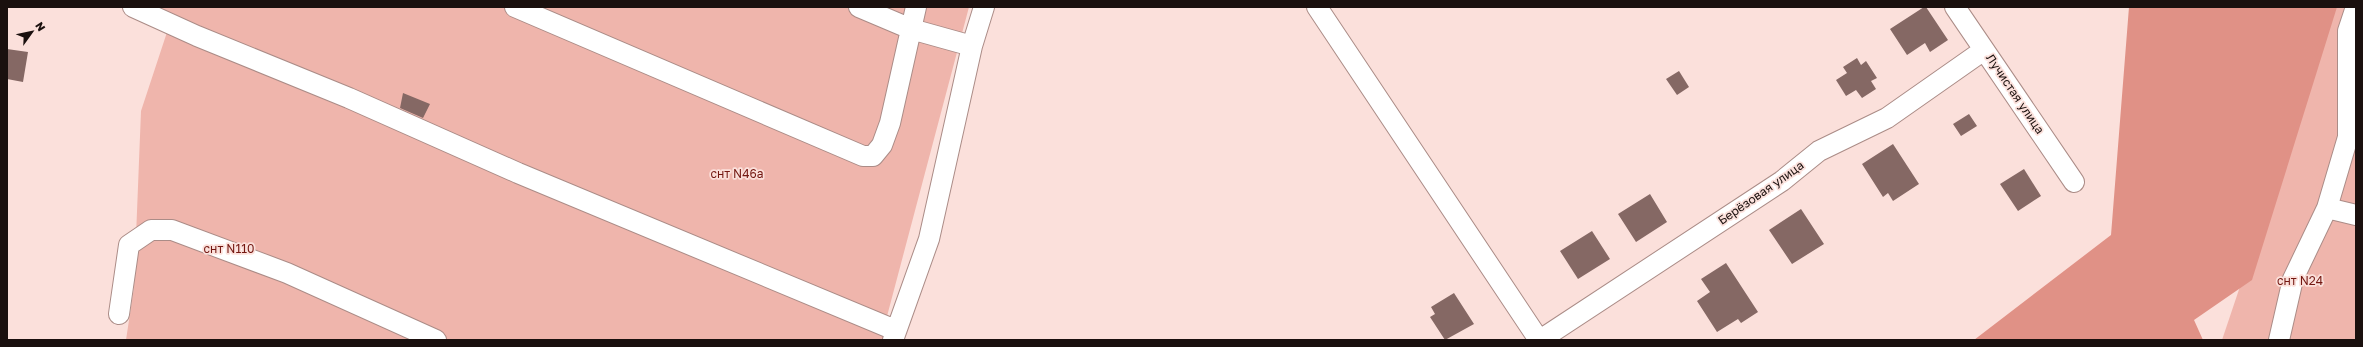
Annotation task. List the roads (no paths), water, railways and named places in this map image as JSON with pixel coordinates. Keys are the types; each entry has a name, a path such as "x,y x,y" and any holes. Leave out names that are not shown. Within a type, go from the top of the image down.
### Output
{"street":[{"path":"133,7 197,36 349,98 894,335 929,239 972,46 984,7"},
{"path":"515,7 863,156 873,156 882,146 890,124 916,7"},
{"path":"859,7 911,29 972,46"},
{"path":"1316,7 1540,340"},
{"name":"Лучистая улица","path":"1955,7 2074,182"},
{"path":"2279,340 2294,279 2327,208 2348,137 2352,62 2348,31 2356,7"},
{"name":"Берёзовая улица","path":"1540,340 1782,180 1819,151 1887,118 1984,50"},
{"path":"2327,208 2356,215"},
{"path":"119,314 129,245 151,230 172,230 287,273 436,340"}],"park label":[{"name":"снт N46а","path":"737,174"},
{"name":"снт N110","path":"229,249"},
{"name":"снт N24","path":"2300,281"}]}
